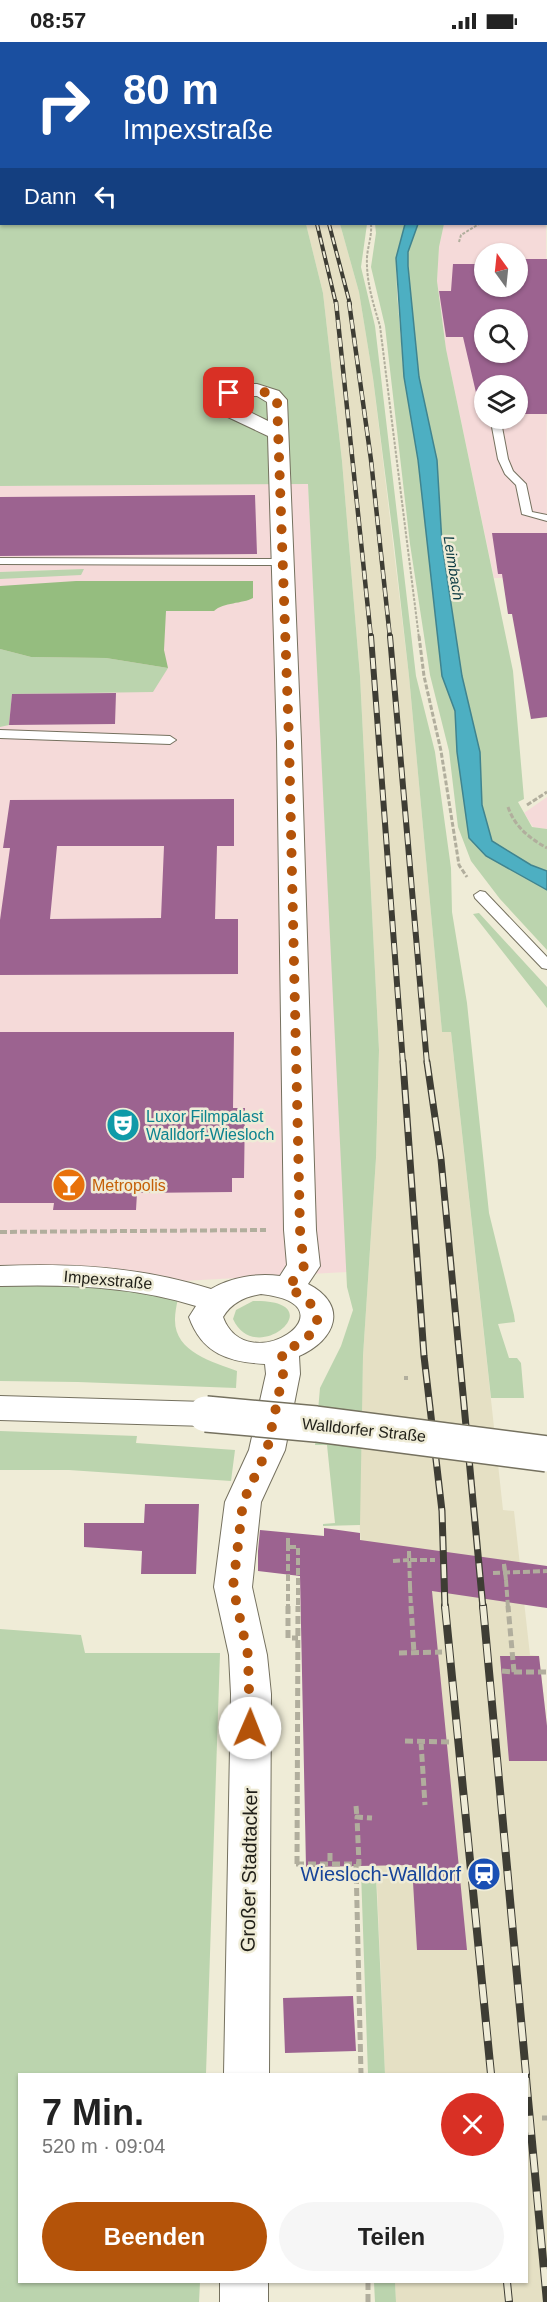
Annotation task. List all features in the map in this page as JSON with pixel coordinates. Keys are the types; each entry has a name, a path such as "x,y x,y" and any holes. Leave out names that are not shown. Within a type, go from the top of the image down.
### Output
{"street":[{"path":"278,433 289,741 300,1230 304,1266 288,1288"},
{"name":"Impexstraße","path":"0,1276 87,1275 133,1279 179,1288 214,1301"},
{"path":"261,1284 288,1288 304,1296 315,1308 318,1321 312,1334 300,1344 282,1352 254,1354 229,1347 211,1334 206,1317 214,1301 234,1288 261,1284"},
{"name":"Großer Stadtacker","path":"246,2073 251,1694 248,1655 233,1587 243,1502 267,1450 283,1374 282,1352"},
{"name":"Walldorfer Straße","path":"0,1408 206,1414 316,1424 547,1454"},
{"path":"244,2283 244,2302"}],"lane":[{"path":"497,429 504,465 508,474 521,484 528,514 547,518"},
{"path":"0,561 282,562"},
{"path":"0,734 170,740"},
{"path":"480,895 547,965"}],"path":[{"path":"371,225 372,233 367,255 368,285 381,336 424,676 441,752 459,865 480,895"},
{"path":"459,242 461,235 477,225"},
{"path":"527,805 547,792"},
{"path":"508,807 511,817 522,832 547,848"},
{"path":"0,1232 300,1230"},
{"path":"298,1638 288,1638 287,1628 288,1538 288,1547 298,1547 298,1638 296,1751 297,1864 356,1864"},
{"path":"409,1560 409,1551 414,1653"},
{"path":"393,1561 435,1560"},
{"path":"505,1573 504,1564 513,1672"},
{"path":"493,1573 547,1571"},
{"path":"399,1653 442,1652"},
{"path":"502,1671 547,1672"},
{"path":"405,1741 450,1742"},
{"path":"421,1742 425,1805"},
{"path":"356,1806 359,1864 356,1864 361,2073"},
{"path":"357,1818 372,1818"},
{"path":"330,1853 330,1864"},
{"path":"368,2283 369,2302"}],"shaded area":[{"path":"306,225 340,225 359,292 373,378 409,676 442,1032 451,1032 503,1510 514,1511 530,1655 539,1656 547,1726 547,2302 396,2302 395,2283 528,2283 528,2073 385,2073 359,1512 363,1356 376,1158 379,1050 360,676 342,461 323,293"},
{"path":"444,225 546,225 547,578 494,578 446,349 437,281 439,247"},
{"path":"308,483 325,827 340,1020 339,1107 347,1272 182,1281 0,1285 0,579 83,569 0,572 0,486"},
{"path":"547,797 547,829 533,827 524,813"}],"green space":[{"path":"0,225 306,225 323,293 342,461 360,676 379,1050 376,1158 363,1356 360,1525 323,1526 323,1524 335,1523 327,1445 315,1445 320,1388 341,1346 353,1310 347,1287 308,484 0,486"},
{"path":"340,225 367,225 361,267 375,326 416,676 435,752 451,868 452,912 467,1003 489,1213 515,1322 498,1324 509,1358 517,1358 521,1363 524,1398 491,1398 451,1032 442,1032 409,676 373,378 359,292"},
{"path":"375,225 405,225 396,258 397,293 404,377 418,460 442,676 455,711 457,752 481,805 480,752 462,676 442,544 437,460 419,377 408,266 408,252 418,225 444,225 439,247 437,281 446,349 513,671 524,799 518,802 532,827 547,829 547,950 500,899 471,861 458,827 449,751 430,675 410,544 385,326 371,267"},
{"path":"84,569 81,575 0,579 0,572"},
{"path":"76,581 253,581 253,598 223,606 214,611 166,611 164,650 168,668 106,658 31,657 0,649 0,586"},
{"path":"0,649 31,657 106,658 168,668 153,692 12,694 9,725 0,727"},
{"path":"479,913 547,987 547,1008 473,914"},
{"path":"182,1281 175,1319 176,1330 181,1340 197,1354 237,1371 236,1388 0,1381 0,1285"},
{"path":"253,1301 277,1303 288,1310 289,1319 283,1328 271,1335 258,1337 244,1333 233,1319 236,1310"},
{"path":"0,1431 137,1436 136,1443 235,1450 231,1481 69,1470 0,1470"},
{"path":"0,1629 81,1635 85,1653 220,1653 206,2073 18,2073 18,2283 200,2283 199,2302 0,2302"},
{"path":"374,1852 385,2073 368,2073 361,1872 374,1870"},
{"path":"374,2283 395,2283 396,2302 375,2302"}],"water":[{"path":"405,225 418,225 408,252 408,266 419,377 437,460 442,544 462,676 480,752 482,805 492,841 531,865 547,871 547,890 486,856 469,838 457,752 455,711 442,676 418,460 404,377 396,258"}],"building":[{"path":"528,259 547,259 547,414 528,414 528,375 474,375 474,384 463,337 446,337 439,291 451,291 453,264 474,264 474,297 528,297"},
{"path":"255,495 257,554 0,556 0,497"},
{"path":"492,533 547,533 547,717 531,719 512,614 508,614 502,574 498,574"},
{"path":"116,693 115,724 9,725 12,694"},
{"path":"234,799 234,846 217,846 215,919 238,919 238,974 0,975 0,920 10,848 3,848 10,800","holes":["57,846 164,846 161,918 50,919"]},
{"name":"Luxor Filmpalast Walldorf-Wiesloch","path":"0,1032 234,1032 233,1108 245,1108 244,1178 232,1178 232,1192 137,1193 136,1210 53,1210 54,1203 0,1203"},
{"path":"145,1504 199,1504 196,1574 141,1574 142,1551 84,1547 84,1523 144,1523"},
{"path":"324,1528 360,1533 360,1540 547,1566 547,1608 432,1591 467,1950 417,1950 412,1865 306,1867 300,1576 258,1571 258,1551 260,1530 324,1536"},
{"path":"500,1656 539,1656 547,1726 547,1761 509,1761"},
{"path":"353,1996 356,2051 285,2053 283,1998"}],"railway":[{"path":"317,225 336,304"},
{"path":"329,225 350,304"},
{"path":"336,302 371,638"},
{"path":"349,302 371,460 390,638"},
{"path":"371,636 403,1064"},
{"path":"390,636 427,1064"},
{"path":"403,1062 424,1356 442,1511 445,1608"},
{"path":"427,1062 441,1159 483,1608"},
{"path":"445,1606 491,2073"},
{"path":"483,1606 526,2073"},
{"path":"528,2099 547,2302"},
{"path":"507,2283 509,2302"}],"place":[{"name":"Luxor Filmpalast Walldorf-Wiesloch","path":"123,1125"},
{"name":"Metropolis","path":"69,1185"},
{"name":"Wiesloch-Walldorf","path":"484,1874"}],"route":[{"path":"229,393 259,391 274,396 277,400 289,741 300,1230 304,1266 288,1288 304,1296 315,1308 318,1321 312,1334 300,1344 282,1352 283,1374 267,1450 243,1502 233,1587 248,1655 251,1694 250,1728"}],"water label":[{"name":"Leimbach","path":"454,568"}]}
